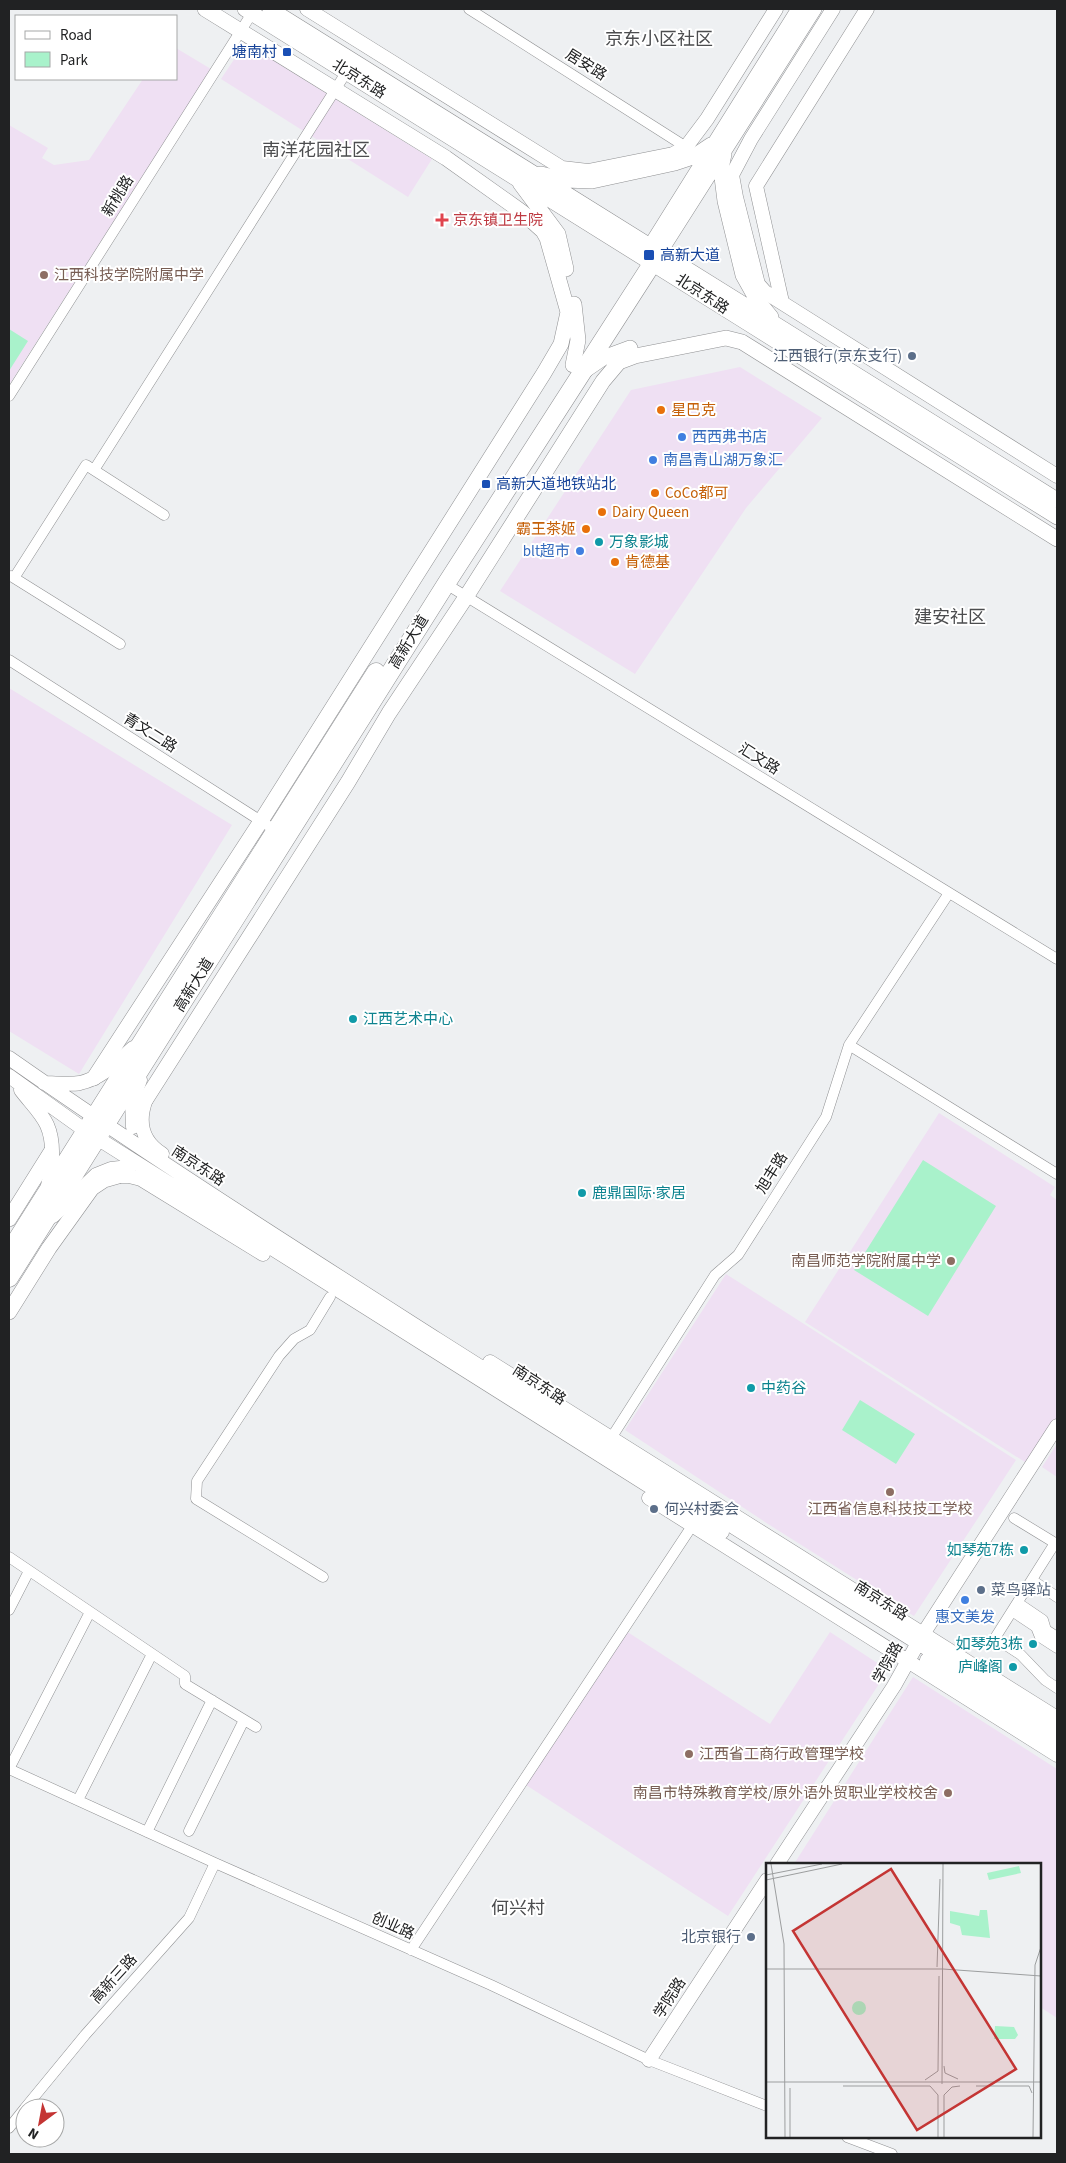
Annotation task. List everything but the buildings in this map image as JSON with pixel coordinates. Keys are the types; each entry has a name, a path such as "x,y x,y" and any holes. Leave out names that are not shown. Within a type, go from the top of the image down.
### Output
{"highway":[{"name":"高新大道","path":"9,1278 39,1231 96,1128 148,1044 446,584 651,254"},
{"name":"高新大道","path":"148,1044 268,825 578,369"},
{"name":"高新大道","path":"9,1252 47,1192 96,1128"}],"main road":[{"path":"94,1078 268,825 561,344 568,312 547,238 522,212 446,158 205,9"},
{"name":"北京东路","path":"270,9 350,66"},
{"path":"307,9 562,168 588,171 673,154 686,147 707,119 776,9"},
{"name":"高新大道","path":"721,145 800,9"},
{"name":"高新大道","path":"651,254 721,145 814,9"},
{"path":"833,9 750,139 732,175 758,284 765,292 1057,476"},
{"path":"782,302 756,186 866,9"},
{"name":"北京东路","path":"251,10 350,66 651,254 1057,517"},
{"path":"517,170 565,180 592,181 675,163 721,145 721,169 725,201 743,275 777,334"},
{"path":"517,170 558,234 575,306 578,369 633,347 710,331 736,330 777,334"},
{"name":"北京东路","path":"777,334 1057,500"},
{"path":"605,1447 330,1263 156,1151 147,1140 143,1127 141,1114 146,1099 348,782 389,713 466,597 603,381 619,362 635,356 726,338 742,342 1057,539"},
{"path":"9,1047 31,1063 44,1083 79,1083 94,1078 148,1044"},
{"path":"142,1149 134,1134 132,1101 148,1044"},
{"name":"南京东路","path":"9,1058 44,1083 96,1128 164,1180 605,1447 695,1522 1057,1730"},
{"path":"12,1078 47,1124 52,1169 47,1192"},
{"name":"南京东路","path":"12,1078 96,1128 142,1149 915,1647 1057,1743"},
{"path":"9,1219 51,1152"},
{"path":"39,1231 96,1175 111,1169 132,1167 164,1180"},
{"path":"9,1312 54,1241 92,1188 104,1180 118,1176 142,1179 695,1522"},
{"name":"学院路","path":"778,1863 894,1686 915,1647 1057,1426"},
{"path":"915,1647 1057,1718"},
{"path":"915,1647 1057,1755"},
{"name":"学院路","path":"649,2060 766,1882"}],"street":[{"name":"居安路","path":"469,9 686,147"},
{"name":"新桃路","path":"9,396 241,31 251,10"},
{"path":"94,470 350,66"},
{"path":"120,644 12,577 86,465 164,515"},
{"name":"汇文路","path":"446,584 1057,958"},
{"name":"青文二路","path":"10,664 268,825"},
{"name":"旭丰路","path":"605,1447 715,1275 738,1255 826,1117 849,1045 949,893"},
{"path":"849,1045 1057,1174"},
{"path":"189,1196 221,1228"},
{"path":"323,1577 196,1499 197,1481 279,1356 294,1340 310,1330 330,1297"},
{"path":"1014,1518 1055,1546 995,1638 1021,1655 1045,1680 1057,1688"},
{"path":"411,1950 695,1522"},
{"path":"9,1557 185,1676 185,1684 256,1727"},
{"path":"9,1610 30,1571"},
{"path":"1032,1580 1057,1597"},
{"path":"1015,1607 1043,1620 1046,1630 1057,1637"},
{"path":"1015,1607 1036,1627 1040,1637 1057,1648"},
{"path":"9,1769 90,1612"},
{"path":"78,1800 152,1654"},
{"path":"147,1832 212,1700"},
{"path":"189,1831 244,1720"},
{"name":"创业路","path":"9,1769 411,1950 649,2060 766,2106"},
{"name":"高新三路","path":"33,2098 85,2035 189,1918 215,1863"},
{"path":"850,2138 892,2154"}],"shaded area":[{"path":"245,43 432,159 408,197 221,79"},
{"name":"江西科技学院附属中学","path":"178,49 211,69 9,385 9,125 48,148 42,158 54,165 89,160 142,80 178,80"},
{"path":"740,367 822,418 746,508 635,674 500,591 631,390"},
{"path":"9,688 232,825 79,1074 9,1031"},
{"name":"南昌师范学院附属中学","path":"939,1113 1055,1187 1050,1195 1057,1200 1057,1418 1028,1464 805,1322"},
{"path":"726,1274 1016,1460 914,1616 768,1524 625,1430"},
{"path":"1057,1444 1057,1477 1042,1467"},
{"name":"江西省工商行政管理学校","path":"626,1631 770,1724 830,1632 888,1670 728,1916 526,1785"},
{"name":"南昌市特殊教育学校/原外语外贸职业学校校舍","path":"913,1677 1057,1769 1057,2018 1041,2008 1041,1863 795,1863"}],"green space":[{"path":"9,329 28,341 9,371"},
{"path":"923,1160 996,1206 928,1316 854,1270"},
{"path":"860,1400 915,1434 896,1464 842,1430"}],"place":[{"name":"塘南村","path":"287,52"},
{"name":"京东镇卫生院","path":"442,220"},
{"name":"高新大道","path":"649,255"},
{"name":"江西科技学院附属中学","path":"44,275"},
{"name":"江西银行(京东支行)","path":"912,356"},
{"name":"星巴克","path":"661,410"},
{"name":"西西弗书店","path":"682,437"},
{"name":"南昌青山湖万象汇","path":"653,460"},
{"name":"高新大道地铁站北","path":"486,484"},
{"name":"CoCo都可","path":"655,493"},
{"name":"Dairy Queen","path":"602,512"},
{"name":"霸王茶姬","path":"586,529"},
{"name":"万象影城","path":"599,542"},
{"name":"blt超市","path":"580,551"},
{"name":"肯德基","path":"615,562"},
{"name":"江西艺术中心","path":"353,1019"},
{"name":"鹿鼎国际·家居","path":"582,1193"},
{"name":"南昌师范学院附属中学","path":"951,1261"},
{"name":"中药谷","path":"751,1388"},
{"name":"江西省信息科技技工学校","path":"890,1492"},
{"name":"何兴村委会","path":"654,1509"},
{"name":"如琴苑7栋","path":"1024,1550"},
{"name":"菜鸟驿站","path":"981,1590"},
{"name":"惠文美发","path":"965,1600"},
{"name":"如琴苑3栋","path":"1033,1644"},
{"name":"庐峰阁","path":"1013,1667"},
{"name":"江西省工商行政管理学校","path":"689,1754"},
{"name":"南昌市特殊教育学校/原外语外贸职业学校校舍","path":"948,1793"},
{"name":"北京银行","path":"751,1937"}],"district":[{"name":"京东小区社区","path":"659,39"},
{"name":"南洋花园社区","path":"316,150"},
{"name":"建安社区","path":"950,617"},
{"name":"何兴村","path":"518,1908"}]}
